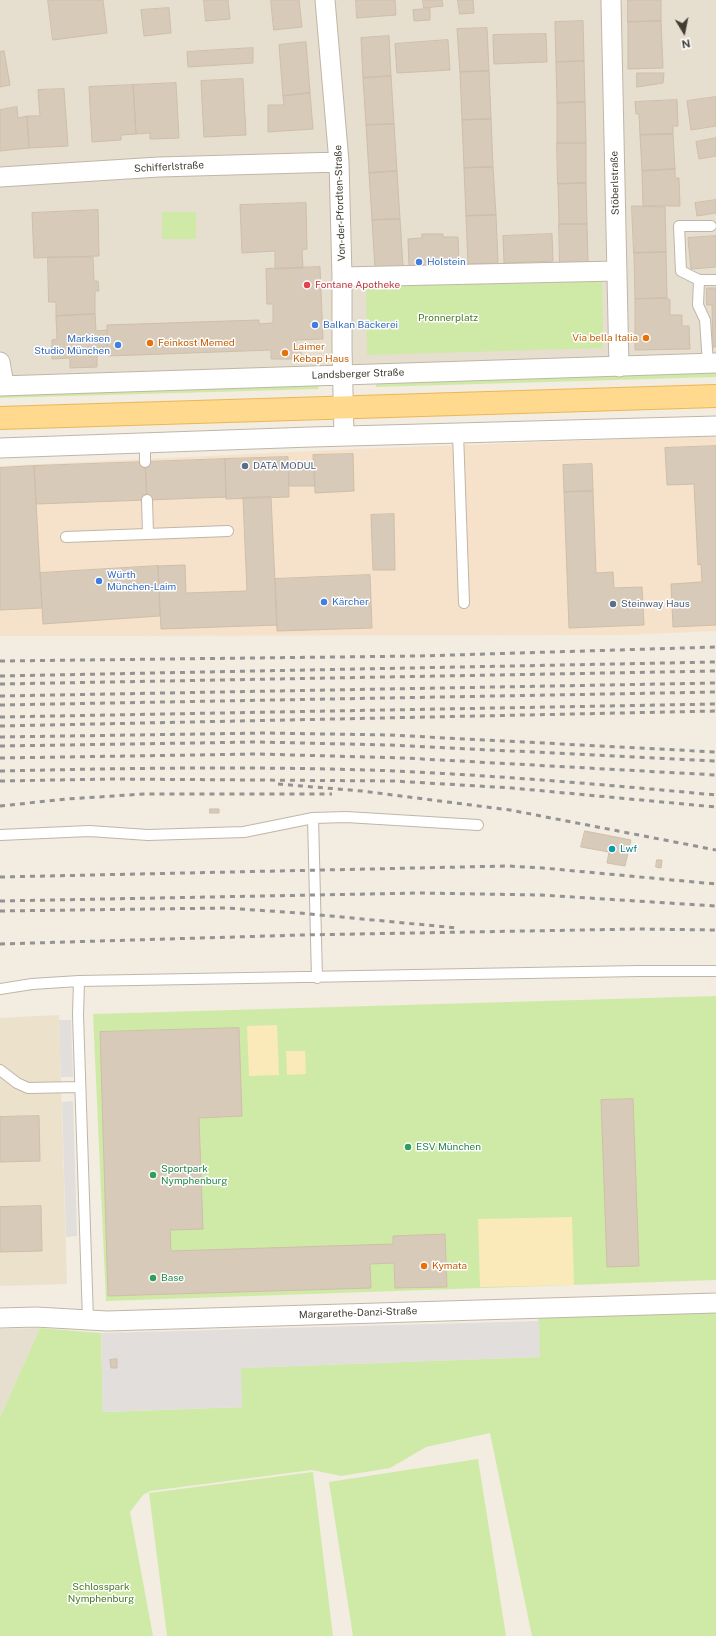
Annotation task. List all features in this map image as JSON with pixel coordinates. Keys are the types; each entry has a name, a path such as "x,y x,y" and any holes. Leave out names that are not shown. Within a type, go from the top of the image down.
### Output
{"main road":[{"path":"0,418 716,396"}],"street":[{"name":"Von-der-Pfordten-Straße","path":"325,0 339,162 343,407"},
{"name":"Stöberlstraße","path":"611,0 619,367"},
{"name":"Schifferlstraße","path":"0,177 159,168 339,162"},
{"path":"342,278 617,271"},
{"path":"0,362 2,386"},
{"name":"Landsberger Straße","path":"2,386 342,374 712,364"},
{"path":"343,407 344,436"},
{"path":"0,448 145,453 344,436 716,426"},
{"name":"Margarethe-Danzi-Straße","path":"0,1318 36,1317 88,1320 178,1319 716,1303"}],"lane":[{"path":"711,226 679,226 681,272 699,280 716,280"},
{"path":"699,280 698,305 705,320 712,364"},
{"path":"458,433 464,604"},
{"path":"147,500 148,534"},
{"path":"66,537 228,531"},
{"path":"0,835 89,831 148,835 244,832 313,818 346,817 478,825"},
{"path":"313,818 318,978"},
{"path":"0,989 32,984 79,981 716,971"},
{"path":"79,981 78,1015 88,1320"},
{"path":"0,1070 17,1083 28,1088 80,1087"}],"shaded area":[{"path":"0,0 716,0 716,357 0,380"},
{"path":"716,436 716,631 623,635 0,636 0,466 357,449"},
{"path":"59,1015 67,1284 0,1286 0,1018"},
{"path":"59,1020 71,1020 73,1077 61,1077"},
{"path":"73,1101 77,1236 66,1237 62,1102"},
{"path":"539,1321 540,1357 241,1368 242,1407 103,1412 101,1333"},
{"path":"40,1328 0,1417 0,1329"}],"green space":[{"path":"162,212 196,212 196,239 162,239"},
{"name":"Pronnerplatz","path":"602,280 603,348 367,355 366,287"},
{"path":"716,372 716,377 376,387 376,382"},
{"path":"319,385 318,389 0,398 0,394"},
{"name":"ESV München","path":"716,996 716,1280 106,1301 93,1014"},
{"name":"Schlosspark Nymphenburg","path":"716,1310 716,1636 532,1636 490,1433 426,1447 390,1468 341,1476 312,1470 150,1491 143,1495 130,1512 153,1636 0,1636 0,1417 40,1328 101,1333 103,1412 242,1407 240,1368 539,1357 538,1315"},
{"path":"478,1459 506,1636 353,1636 329,1482"},
{"path":"313,1472 333,1636 167,1636 149,1493"}],"sand":[{"path":"277,1025 279,1075 249,1076 247,1026"},
{"path":"286,1051 305,1051 306,1074 287,1075"},
{"path":"572,1217 574,1285 480,1287 478,1219"}],"building":[{"path":"48,0 103,0 107,33 53,40"},
{"path":"204,0 228,0 230,19 206,21"},
{"path":"271,0 299,0 302,27 274,30"},
{"path":"356,0 395,0 396,15 357,18"},
{"path":"423,0 442,0 443,6 424,8"},
{"path":"458,0 473,0 474,13 460,14"},
{"path":"628,0 661,0 661,21 628,22"},
{"path":"169,8 171,33 144,36 141,10"},
{"path":"430,9 430,20 414,21 413,10"},
{"path":"583,21 584,61 556,62 555,22"},
{"path":"661,21 663,68 628,69 628,22"},
{"path":"487,28 489,71 460,72 457,29"},
{"path":"546,34 547,62 494,64 493,35"},
{"path":"389,36 391,76 363,78 361,38"},
{"path":"448,40 450,70 397,73 395,44"},
{"path":"306,42 310,93 283,96 279,45"},
{"path":"253,48 253,63 188,67 187,52"},
{"path":"4,51 10,85 0,87 0,52"},
{"path":"584,61 585,102 557,103 556,62"},
{"path":"489,71 491,119 462,120 460,72"},
{"path":"637,73 664,73 663,83 637,87"},
{"path":"391,76 394,124 366,125 363,78"},
{"path":"243,79 246,135 204,137 201,81"},
{"path":"176,83 179,138 150,139 150,133 136,134 133,85"},
{"path":"133,85 136,134 121,135 121,140 92,142 89,87"},
{"path":"64,89 68,146 29,148 27,116 40,116 38,90"},
{"path":"310,93 313,129 268,132 268,105 284,105 283,96"},
{"path":"716,97 716,126 691,130 687,101"},
{"path":"677,100 678,126 673,126 673,134 640,135 639,114 636,114 635,102"},
{"path":"585,102 586,143 557,143 557,103"},
{"path":"17,107 18,118 27,116 29,148 0,151 0,110"},
{"path":"491,119 493,167 464,168 462,120"},
{"path":"394,124 397,171 369,173 366,125"},
{"path":"673,134 675,169 642,171 640,135"},
{"path":"716,138 716,156 699,159 696,142"},
{"path":"557,143 586,143 586,183 558,184"},
{"path":"493,167 496,215 466,216 464,168"},
{"path":"675,169 675,178 679,178 680,206 643,206 642,171"},
{"path":"397,171 400,219 372,220 369,173"},
{"path":"586,183 587,224 559,224 558,184"},
{"path":"716,200 716,213 697,216 695,203"},
{"path":"306,203 307,249 302,250 303,268 275,269 275,251 242,253 240,205"},
{"path":"632,206 665,207 666,252 634,253"},
{"path":"98,210 99,256 34,258 32,213"},
{"path":"496,215 498,263 468,264 466,216"},
{"path":"400,219 403,266 375,268 372,220"},
{"path":"559,224 587,224 588,264 560,265"},
{"path":"422,234 443,234 443,237 458,237 459,265 409,266 408,239 422,238"},
{"path":"552,234 553,261 504,263 503,236"},
{"path":"716,236 716,267 691,269 688,238"},
{"path":"666,252 667,298 635,299 634,253"},
{"path":"48,257 93,257 94,281 98,281 99,291 95,291 95,314 56,316 56,302 49,302"},
{"path":"320,267 323,339 296,340 296,348 301,348 301,359 271,359 271,350 108,356 107,325 259,320 259,324 273,323 273,304 267,304 266,269"},
{"path":"707,288 716,288 716,347 713,347 712,305 707,305"},
{"path":"667,298 670,300 670,315 682,315 682,326 689,326 690,349 635,350 635,299"},
{"path":"95,314 96,331 107,330 107,347 97,348 97,367 70,368 70,358 52,359 52,340 57,339 56,316"},
{"path":"716,446 716,625 673,627 671,584 702,582 701,564 698,565 694,484 667,485 665,448"},
{"path":"353,454 354,491 315,493 313,455"},
{"path":"288,457 289,497 226,499 225,459"},
{"path":"225,459 226,497 147,500 145,462"},
{"path":"145,462 147,500 36,504 34,466"},
{"path":"314,462 315,486 289,486 288,463"},
{"path":"592,464 593,491 564,492 563,465"},
{"path":"34,466 42,608 0,610 0,468"},
{"path":"593,491 596,573 613,572 614,588 642,587 644,625 569,628 564,492"},
{"path":"271,497 277,625 161,629 158,566 185,565 186,593 247,591 243,498"},
{"path":"394,514 395,570 373,570 371,515"},
{"path":"158,566 160,616 43,624 40,573"},
{"name":"Kärcher","path":"370,575 372,628 277,631 275,579"},
{"path":"210,809 219,809 219,813 210,813"},
{"name":"Lwf","path":"585,831 631,840 625,866 607,863 609,852 581,847"},
{"path":"657,860 662,860 661,868 656,867"},
{"name":"Sportpark Nymphenburg","path":"239,1028 242,1116 199,1118 203,1229 170,1230 171,1251 393,1244 393,1236 445,1234 447,1287 395,1288 394,1263 370,1264 371,1288 108,1296 100,1032"},
{"path":"633,1099 639,1266 607,1267 601,1100"},
{"path":"39,1116 40,1161 0,1162 0,1117"},
{"path":"41,1206 42,1251 0,1252 0,1207"},
{"path":"117,1359 117,1368 111,1368 110,1360"}],"railway":[{"path":"0,661 420,656 716,647"},
{"path":"0,676 716,662"},
{"path":"0,684 716,671"},
{"path":"0,696 716,683"},
{"path":"0,705 716,692"},
{"path":"0,717 716,704"},
{"path":"0,726 716,711"},
{"path":"0,737 266,733 389,735 716,752"},
{"path":"0,746 258,742 390,745 716,761"},
{"path":"0,758 258,754 404,758 716,775"},
{"path":"0,771 198,768 297,768 396,771 476,775 716,795"},
{"path":"0,781 112,779 394,781 512,788 716,807"},
{"path":"278,784 362,791 510,810 716,850"},
{"path":"0,806 67,799 144,794 332,794"},
{"path":"0,877 508,866 716,884"},
{"path":"0,901 420,893 541,895 716,906"},
{"path":"0,911 226,908 299,913 458,928"},
{"path":"0,944 301,935 638,929 716,930"}],"place":[{"name":"Holstein","path":"419,262"},
{"name":"Fontane Apotheke","path":"307,285"},
{"name":"Balkan Bäckerei","path":"315,325"},
{"name":"Via bella Italia","path":"646,338"},
{"name":"Feinkost Memed","path":"150,343"},
{"name":"Markisen Studio München","path":"118,345"},
{"name":"Laimer Kebap Haus","path":"285,353"},
{"name":"DATA MODUL","path":"245,466"},
{"name":"Würth München-Laim","path":"99,581"},
{"name":"Kärcher","path":"324,602"},
{"name":"Steinway Haus","path":"613,604"},
{"name":"Lwf","path":"612,849"},
{"name":"ESV München","path":"408,1147"},
{"name":"Sportpark Nymphenburg","path":"153,1175"},
{"name":"Kymata","path":"424,1266"},
{"name":"Base","path":"153,1278"}]}
